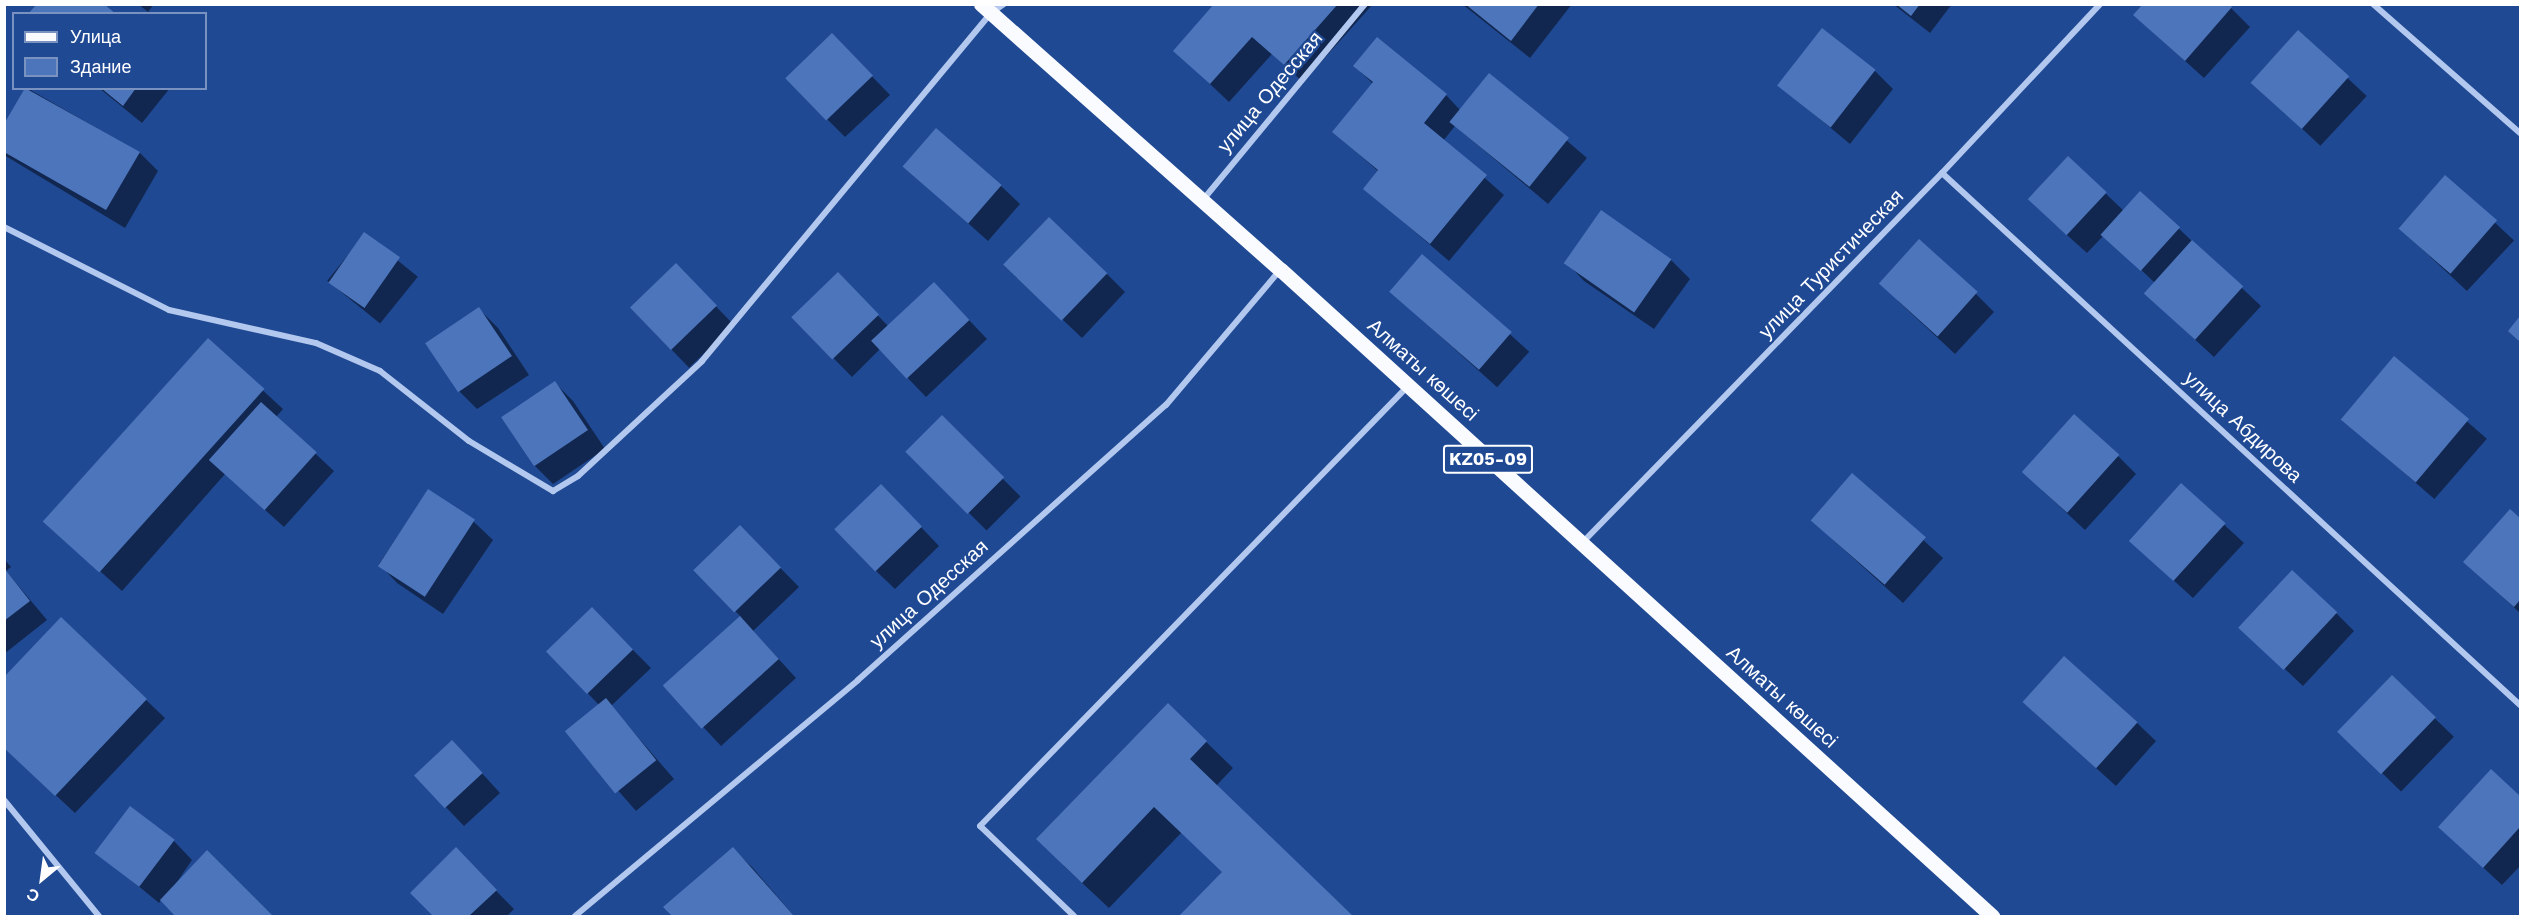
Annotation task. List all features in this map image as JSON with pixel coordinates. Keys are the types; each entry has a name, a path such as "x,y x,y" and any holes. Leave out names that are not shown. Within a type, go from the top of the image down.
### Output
{"main road":[{"name":"Алматы көшесі","path":"992,8 1992,916"}],"street":[{"name":"улица Одесская","path":"1202,201 1365,4"},
{"name":"улица Туристическая","path":"1581,544 1942,173 2100,4"},
{"path":"2373,4 2520,133"},
{"path":"4,227 169,310 316,343 380,371 469,441 553,491 578,476 702,361 992,8"},
{"name":"улица Абдирова","path":"1942,173 2520,705"},
{"name":"улица Одесская","path":"575,916 858,680 1166,405 1281,270"},
{"path":"1074,916 980,826 1408,386"},
{"path":"4,800 99,916"}],"building":[{"path":"1214,4 1338,4 1284,65 1252,37 1210,84 1173,51"},
{"path":"1465,4 1539,4 1511,41"},
{"path":"1896,4 1920,4 1911,16"},
{"path":"2143,4 2229,4 2232,7 2185,61 2133,15"},
{"path":"36,5 105,5 114,12 30,12"},
{"path":"1822,28 1876,70 1831,127 1777,86"},
{"path":"2298,30 2349,76 2302,129 2250,83"},
{"path":"832,33 873,75 826,121 785,78"},
{"path":"1377,37 1447,94 1424,123 1487,175 1430,244 1363,189 1378,170 1332,132 1373,82 1353,66"},
{"path":"1489,73 1569,138 1529,187 1449,122"},
{"path":"24,90 29,90 140,152 106,210 4,152 4,124"},
{"path":"103,90 135,90 123,106"},
{"path":"936,128 1002,185 968,224 903,166"},
{"path":"2068,156 2107,192 2067,235 2028,199"},
{"path":"2445,175 2497,220 2450,274 2398,229"},
{"path":"2140,191 2180,227 2141,271 2101,235"},
{"path":"1601,210 1671,259 1634,313 1564,263"},
{"path":"1049,217 1107,273 1061,321 1003,264"},
{"path":"364,232 400,257 364,308 328,283"},
{"path":"1919,239 1978,292 1938,336 1879,284"},
{"path":"2192,240 2243,286 2195,340 2144,294"},
{"path":"1422,254 1512,332 1479,370 1389,292"},
{"path":"676,263 717,305 671,350 630,307"},
{"path":"838,272 879,314 832,360 791,317"},
{"path":"934,282 969,320 907,379 871,341"},
{"path":"479,307 512,356 458,392 425,343"},
{"path":"2520,316 2520,342 2508,331"},
{"path":"208,338 264,389 99,572 43,522"},
{"path":"2394,356 2469,419 2416,483 2341,420"},
{"path":"555,381 588,430 534,466 501,417"},
{"path":"261,402 317,452 265,510 209,460"},
{"path":"2074,414 2119,455 2067,513 2022,472"},
{"path":"942,415 1004,477 967,514 905,452"},
{"path":"1852,473 1926,537 1885,585 1811,521"},
{"path":"2181,483 2226,523 2173,581 2129,541"},
{"path":"881,484 922,526 875,572 834,529"},
{"path":"428,489 475,519 425,597 378,566"},
{"path":"2510,509 2520,518 2520,600 2514,607 2463,562"},
{"path":"740,525 781,567 734,613 693,570"},
{"path":"4,568 30,601 4,621"},
{"path":"2292,570 2337,612 2283,670 2238,628"},
{"path":"592,607 633,649 587,694 546,651"},
{"path":"740,616 779,659 702,729 663,686"},
{"path":"61,617 147,699 55,796 4,748 4,677"},
{"path":"2064,656 2138,722 2096,768 2023,702"},
{"path":"2392,675 2436,717 2381,774 2337,732"},
{"path":"606,698 656,760 615,794 565,731"},
{"path":"1168,703 1207,741 1190,759 1353,916 1179,916 1222,872 1154,807 1082,883 1036,839"},
{"path":"452,740 483,773 445,808 414,775"},
{"path":"2491,769 2520,796 2520,827 2483,868 2438,827"},
{"path":"130,806 175,840 139,887 94,853"},
{"path":"456,847 497,890 469,916 433,916 410,893"},
{"path":"733,847 794,916 672,916 663,907"},
{"path":"207,850 273,916 175,916 160,900"}]}
